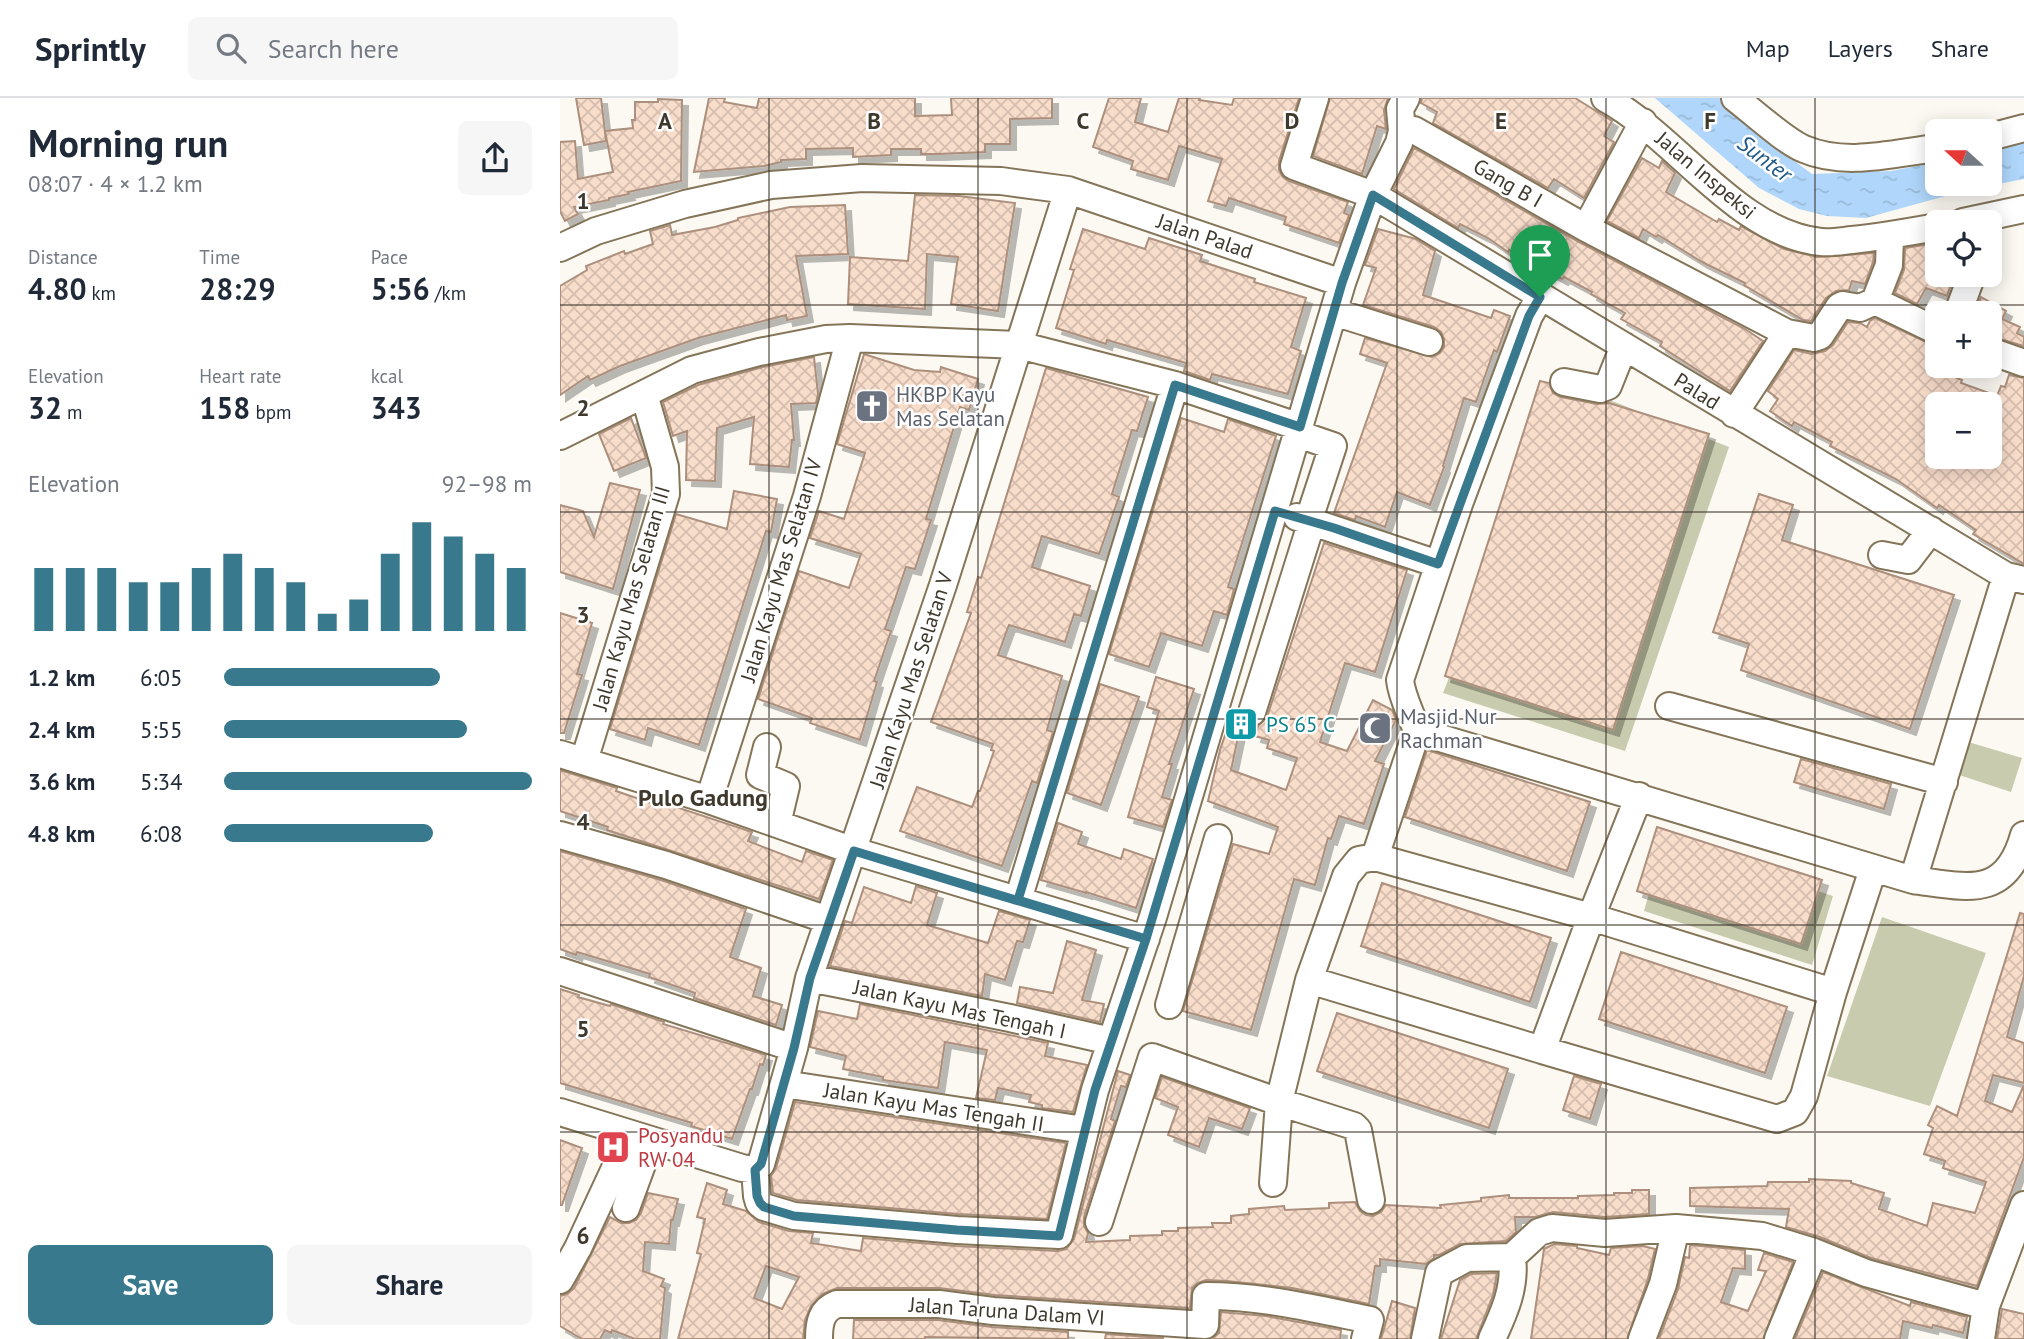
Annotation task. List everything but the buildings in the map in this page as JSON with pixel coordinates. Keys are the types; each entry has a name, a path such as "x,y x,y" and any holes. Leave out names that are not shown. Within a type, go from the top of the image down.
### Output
{"street":[{"name":"Palad","path":"1315,98 1294,166 1373,195 1734,414 2015,578"},
{"path":"560,1112 755,1170 760,1203 764,1207 794,1216 1059,1236 1084,1130 1150,928 1342,283 1373,195 1399,143 1402,131 1400,110 1406,98"},
{"name":"Jalan Inspeksi","path":"1605,98 1643,122 1745,211 1781,232 1824,243 1925,229"},
{"path":"1735,98 1802,149 1826,156 1852,159 1925,150"},
{"path":"1586,228 1643,122"},
{"path":"2002,134 2024,128"},
{"name":"Gang B I","path":"1402,131 1414,130 1586,228 1787,333"},
{"name":"Jalan Palad","path":"560,248 596,231 685,204 771,185 874,178 1001,181 1068,190 1342,283"},
{"name":"Jalan Kayu Mas Selatan V","path":"755,1170 761,1164 828,919 854,851 938,598 1068,190"},
{"path":"2002,214 2024,209"},
{"path":"1734,414 1787,333 1814,338 1820,336 1839,307 1846,304 1860,309 1875,301 1889,265 1890,236"},
{"path":"1375,858 1417,731 1401,695 1400,680 1438,564 1529,316 1540,297"},
{"path":"1875,301 1925,325"},
{"path":"1334,312 1429,342"},
{"path":"560,436 692,370 759,352 826,339 850,338 1019,345 1175,385 1299,431 1337,435 1252,712"},
{"name":"Jalan Kayu Mas Selatan IV","path":"709,800 807,496 850,338"},
{"path":"1564,382 1600,389 1608,386 1624,346"},
{"path":"2002,355 2024,363"},
{"path":"1018,900 1175,385"},
{"name":"Jalan Kayu Mas Selatan III","path":"572,758 666,494 665,467 643,394"},
{"path":"1275,511 1312,514 1438,564"},
{"path":"1882,555 1908,560 1931,530"},
{"path":"1913,880 2015,578"},
{"path":"1241,622 1276,634"},
{"path":"1669,706 1944,782"},
{"path":"1417,731 1913,880 1951,885 1994,882 2008,871 2024,835"},
{"path":"767,747 760,775 786,786 777,824"},
{"path":"572,758 709,800 854,851 1018,900 1150,928 1191,929"},
{"path":"1542,1050 1639,796"},
{"path":"560,835 666,865 828,919"},
{"path":"1169,1005 1218,838"},
{"path":"1273,1183 1279,1102 1310,980 1346,876 1359,860 1375,858 1591,917 1833,992"},
{"path":"1310,980 1777,1119 1795,1112 1804,1096 1833,992 1873,869"},
{"path":"560,971 794,1048"},
{"name":"Jalan Kayu Mas Tengah I","path":"810,978 1111,1041"},
{"path":"1099,1222 1152,1057 1354,1126 1371,1200"},
{"name":"Jalan Kayu Mas Tengah II","path":"784,1084 1084,1130"},
{"path":"626,1208 641,1137"},
{"path":"560,1280 569,1242 641,1137"},
{"path":"1981,1339 1986,1306 2024,1205"},
{"path":"1425,1339 1440,1273 1467,1258 1512,1257 1539,1232 1552,1228 1605,1233 1676,1228 1762,1237 1814,1252 1866,1273 1986,1306"},
{"path":"1644,1338 1663,1284 1676,1228"},
{"path":"1778,1339 1814,1252"},
{"path":"1492,1339 1509,1299 1514,1272 1512,1257"},
{"name":"Jalan Taruna Dalam VI","path":"820,1339 819,1325 826,1310 837,1304 888,1303 939,1304 1093,1328 1205,1332 1206,1296 1240,1296 1280,1302 1367,1334"}],"green space":[{"path":"1564,382 1729,447 1625,751 1443,693"},
{"path":"1965,741 2022,758 2011,792 1953,773"},
{"path":"1664,840 1833,896 1812,965 1644,911"},
{"path":"1882,917 1986,953 1930,1106 1827,1076"}],"water":[{"name":"Sunter","path":"1655,98 1720,98 1812,174 1891,171 1925,164 1925,196 1945,196 1866,218 1827,216 1799,209 1759,188"},
{"path":"2024,137 2024,179 2002,183 2002,143"}],"place":[{"name":"HKBP Kayu Mas Selatan","path":"872,406"},
{"name":"PS 65 C","path":"1241,724"},
{"name":"Masjid Nur Rachman","path":"1375,728"},
{"name":"Posyandu RW 04","path":"613,1147"}],"district":[{"name":"Pulo Gadung","path":"703,797"}],"route":[{"path":"1540,297 1373,195 1342,283 1300,427 1175,385 1018,900 1082,920 1146,939 1095,1090 1059,1236 794,1216 764,1207 757,1196 755,1170 761,1164 828,919 854,851 1018,900 1146,939 1275,511 1438,564 1529,316 1540,297"}]}
